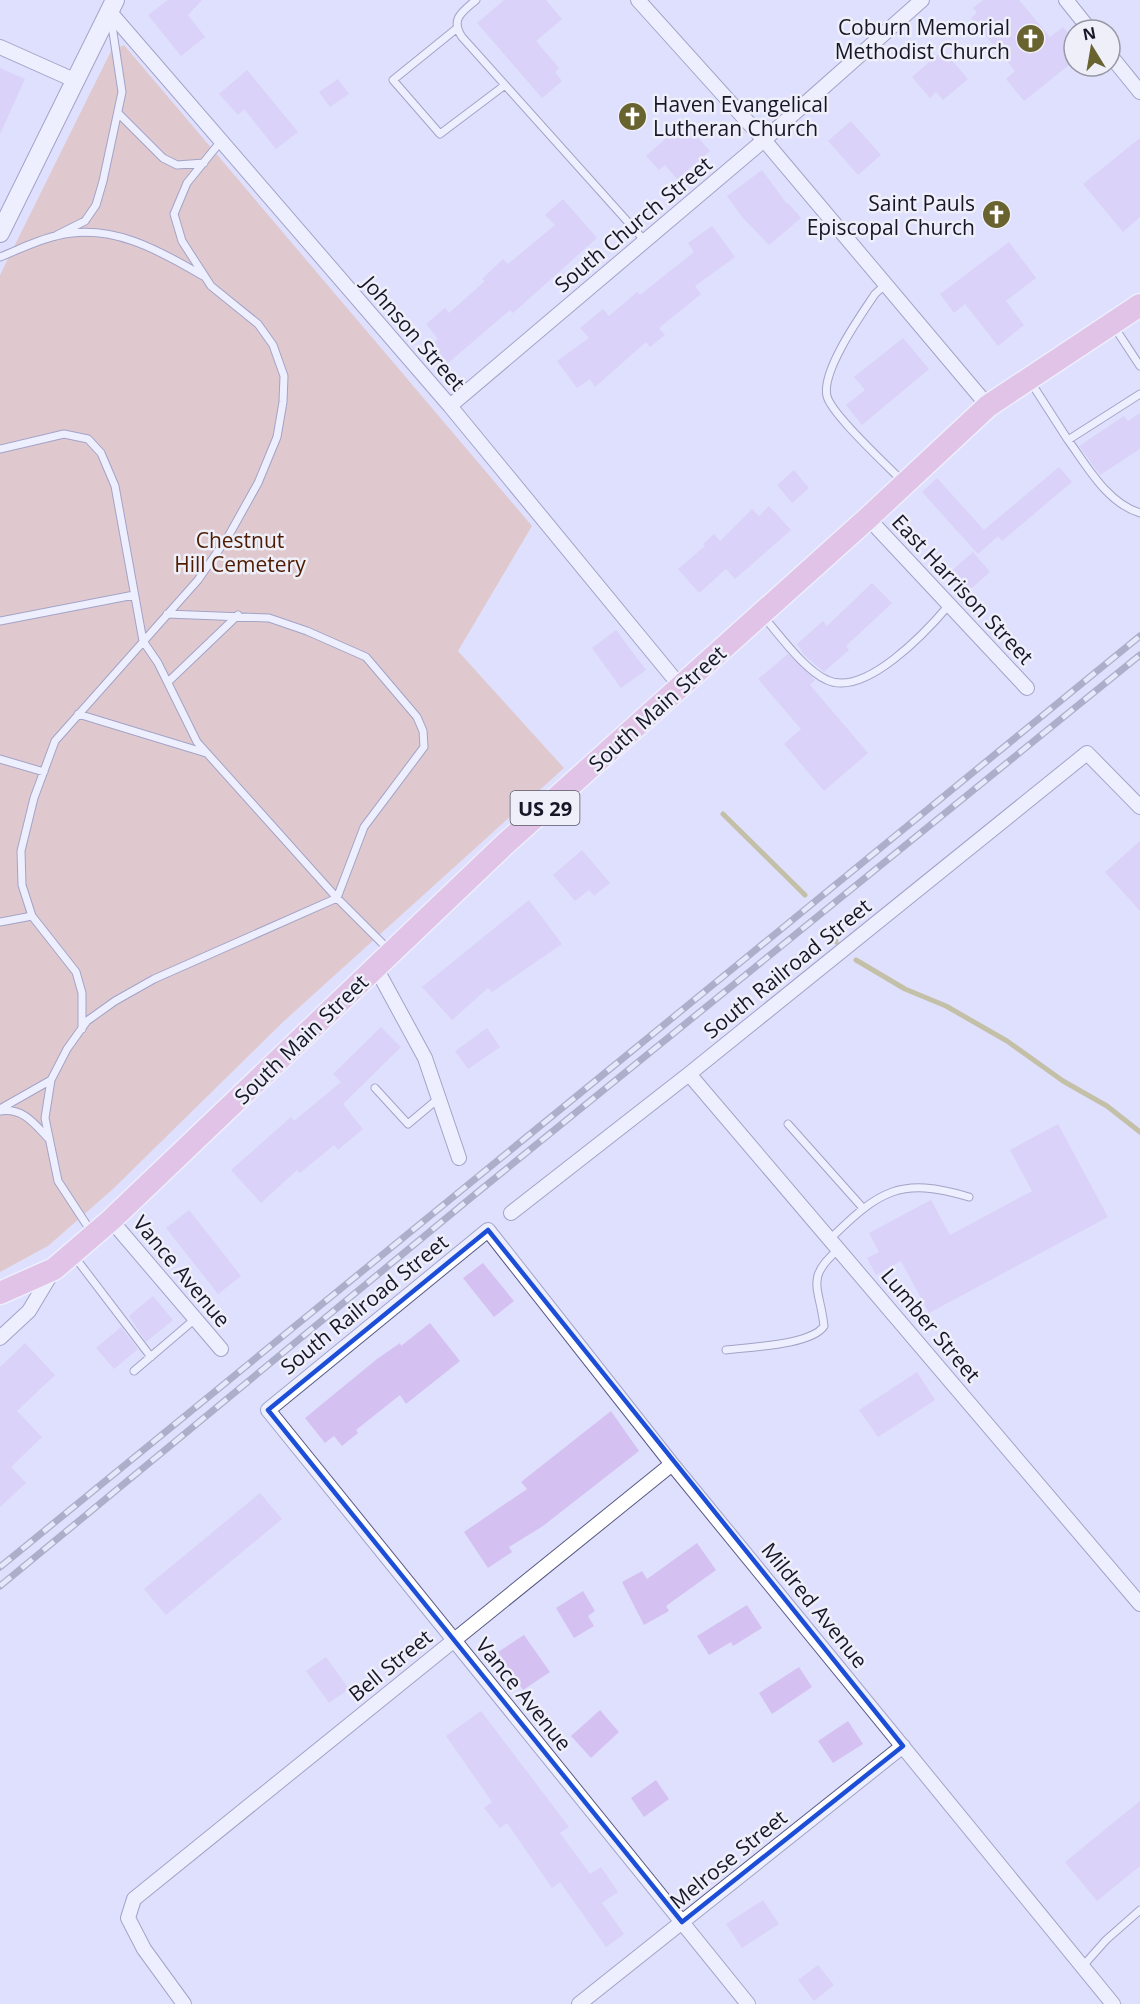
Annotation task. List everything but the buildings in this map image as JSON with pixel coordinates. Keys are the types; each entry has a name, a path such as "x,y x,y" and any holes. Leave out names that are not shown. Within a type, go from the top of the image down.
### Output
{"main road":[{"name":"South Main Street","path":"0,1293 54,1269 111,1220 505,844 868,518 988,406 1140,305"}],"street":[{"path":"638,0 764,140 988,406"},
{"name":"South Church Street","path":"450,406 764,140 922,0"},
{"path":"1066,0 1080,18"},
{"path":"0,233 112,6"},
{"name":"Johnson Street","path":"112,6 221,141 450,406 681,687"},
{"path":"0,47 74,80"},
{"path":"1122,70 1140,92"},
{"name":"East Harrison Street","path":"868,518 1027,688"},
{"name":"South Railroad Street","path":"511,1213 689,1074 1087,753 1140,807"},
{"path":"384,960 425,1058 459,1158"},
{"name":"Lumber Street","path":"689,1074 1140,1604"},
{"name":"Vance Avenue","path":"111,1220 221,1349"},
{"name":"South Railroad Street","path":"268,1410 488,1230"},
{"name":"Mildred Avenue","path":"488,1230 672,1464 1113,2004"},
{"path":"0,1338 29,1311 54,1269"},
{"name":"Vance Avenue","path":"268,1410 748,2004"},
{"name":"Bell Street","path":"184,2004 144,1949 128,1918 134,1899 672,1464"},
{"name":"Melrose Street","path":"579,2004 903,1746"}],"lane":[{"path":"476,0 458,15 456,29 393,80 440,135 505,85"},
{"path":"0,257 57,235 85,221 96,205 122,92 112,6"},
{"path":"456,29 645,241"},
{"path":"118,113 163,158 177,165 204,163"},
{"path":"82,1029 81,993 76,972 32,916 22,885 21,851 44,772 55,741 198,580 229,535 258,483 277,437 283,402 284,376 273,345 258,324 211,286 182,241 174,214 187,183 221,141"},
{"path":"57,235 99,232 150,245 205,277"},
{"path":"886,285 875,294 829,373 827,396 836,411 904,484"},
{"path":"1112,323 1140,366"},
{"path":"1029,379 1068,440 1101,485 1126,509 1140,513"},
{"path":"1068,440 1140,394"},
{"path":"0,449 64,434 88,439 101,453 115,486 143,641 168,682 196,742 337,898 384,960"},
{"path":"0,621 134,595"},
{"path":"762,614 805,662 826,680 840,684 855,682 882,667 926,633 949,605"},
{"path":"93,1235 58,1181 45,1118 51,1080 67,1049 87,1021 115,1001 154,979 337,898 364,827 424,747 423,731 417,717 366,657 307,631 269,618 167,614"},
{"path":"168,682 238,615"},
{"path":"78,714 206,753"},
{"path":"0,759 44,772"},
{"path":"0,922 32,916"},
{"path":"0,1110 51,1080"},
{"path":"375,1088 408,1124 439,1098"},
{"path":"0,1110 14,1109 28,1116 48,1138"},
{"path":"788,1124 862,1207"},
{"path":"726,1350 806,1339 820,1333 824,1326 815,1278 834,1244 862,1207 888,1193 909,1186 938,1188 969,1197"},
{"path":"72,1253 151,1357"},
{"path":"134,1371 195,1319"},
{"path":"1082,1967 1106,1940 1140,1911"}],"highlighted area":[{"path":"488,1230 903,1746 682,1922 268,1410"}],"green space":[{"name":"Chestnut Hill Cemetery","path":"124,45 532,526 458,651 564,768 283,1022 113,1189 48,1246 0,1272 0,275 111,51"}],"waterway":[{"path":"723,814 805,895"},
{"path":"832,929 836,942"},
{"path":"856,960 905,989 946,1006 1007,1041 1063,1081 1107,1106 1140,1132"}],"railway":[{"path":"0,1567 1140,636"},
{"path":"0,1586 473,1196 1140,655"}],"place":[{"name":"Coburn Memorial Methodist Church","path":"1031,39"},
{"name":"Haven Evangelical Lutheran Church","path":"632,116"},
{"name":"Saint Pauls Episcopal Church","path":"996,215"}]}
